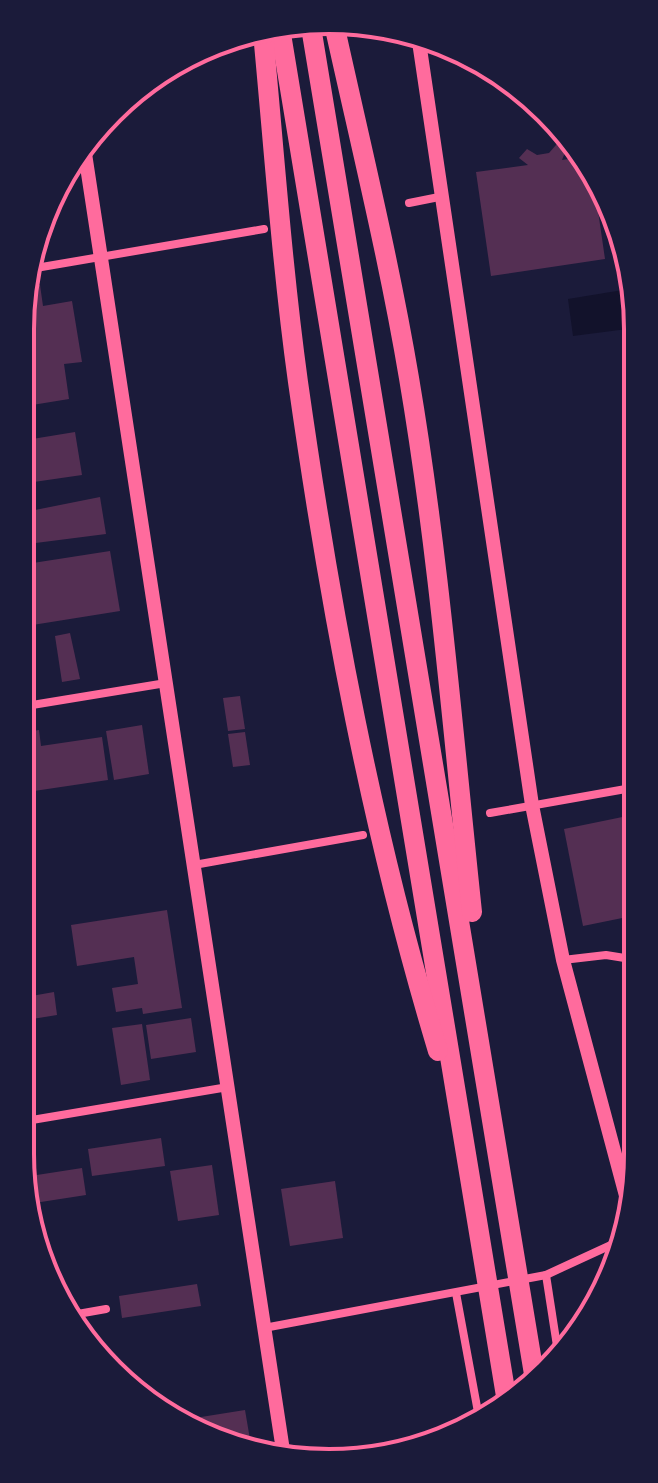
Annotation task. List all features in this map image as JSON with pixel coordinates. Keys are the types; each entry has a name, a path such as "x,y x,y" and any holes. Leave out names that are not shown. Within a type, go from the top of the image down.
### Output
{"highway":[{"path":"336,34 382,233 409,379 430,519 494,1121"},
{"path":"312,35 533,1368"},
{"path":"282,38 505,1391"},
{"path":"264,42 298,379 352,710 401,922 461,1128"}],"street":[{"path":"420,49 532,805 563,960 622,1181"},
{"path":"86,162 282,1445"},
{"path":"409,203 444,196"},
{"path":"41,267 264,229"},
{"path":"34,705 166,683"},
{"path":"490,813 624,789"},
{"path":"194,865 363,835"},
{"path":"563,960 606,955 624,958"},
{"path":"34,1120 228,1087"},
{"path":"264,1328 546,1275 609,1246"},
{"path":"546,1275 556,1342"},
{"path":"456,1293 477,1408"},
{"path":"81,1313 106,1309"}],"shaded area":[{"path":"621,290 624,329 573,336 568,299"}],"building":[{"path":"556,140 565,152 562,160 570,159 597,206 605,259 491,276 476,172 528,165 519,158 527,149 537,155 549,153 556,145"},
{"path":"38,285 43,306 72,301 82,362 64,364 69,399 34,405 34,329"},
{"path":"75,432 82,475 34,482 34,439"},
{"path":"100,497 106,534 34,543 34,510"},
{"path":"110,551 120,611 34,625 34,563"},
{"path":"70,633 80,679 62,682 55,636"},
{"path":"240,696 245,729 228,731 223,698"},
{"path":"142,725 149,774 114,780 106,731"},
{"path":"39,730 41,746 102,737 108,780 34,791 34,731"},
{"path":"245,732 250,765 233,767 228,734"},
{"path":"624,817 624,918 583,926 564,829"},
{"path":"167,910 182,1008 143,1014 142,1008 116,1012 112,988 138,984 134,957 77,966 71,925"},
{"path":"54,992 57,1015 34,1019 34,996"},
{"path":"191,1018 196,1052 151,1059 146,1025"},
{"path":"142,1024 150,1080 121,1085 112,1028"},
{"path":"161,1138 165,1166 92,1176 88,1149"},
{"path":"212,1165 219,1215 178,1221 170,1171"},
{"path":"82,1168 86,1195 38,1202 35,1175"},
{"path":"335,1181 343,1238 290,1246 281,1189"},
{"path":"197,1284 201,1306 122,1318 119,1296"},
{"path":"245,1410 250,1438 216,1427 201,1417"}]}
